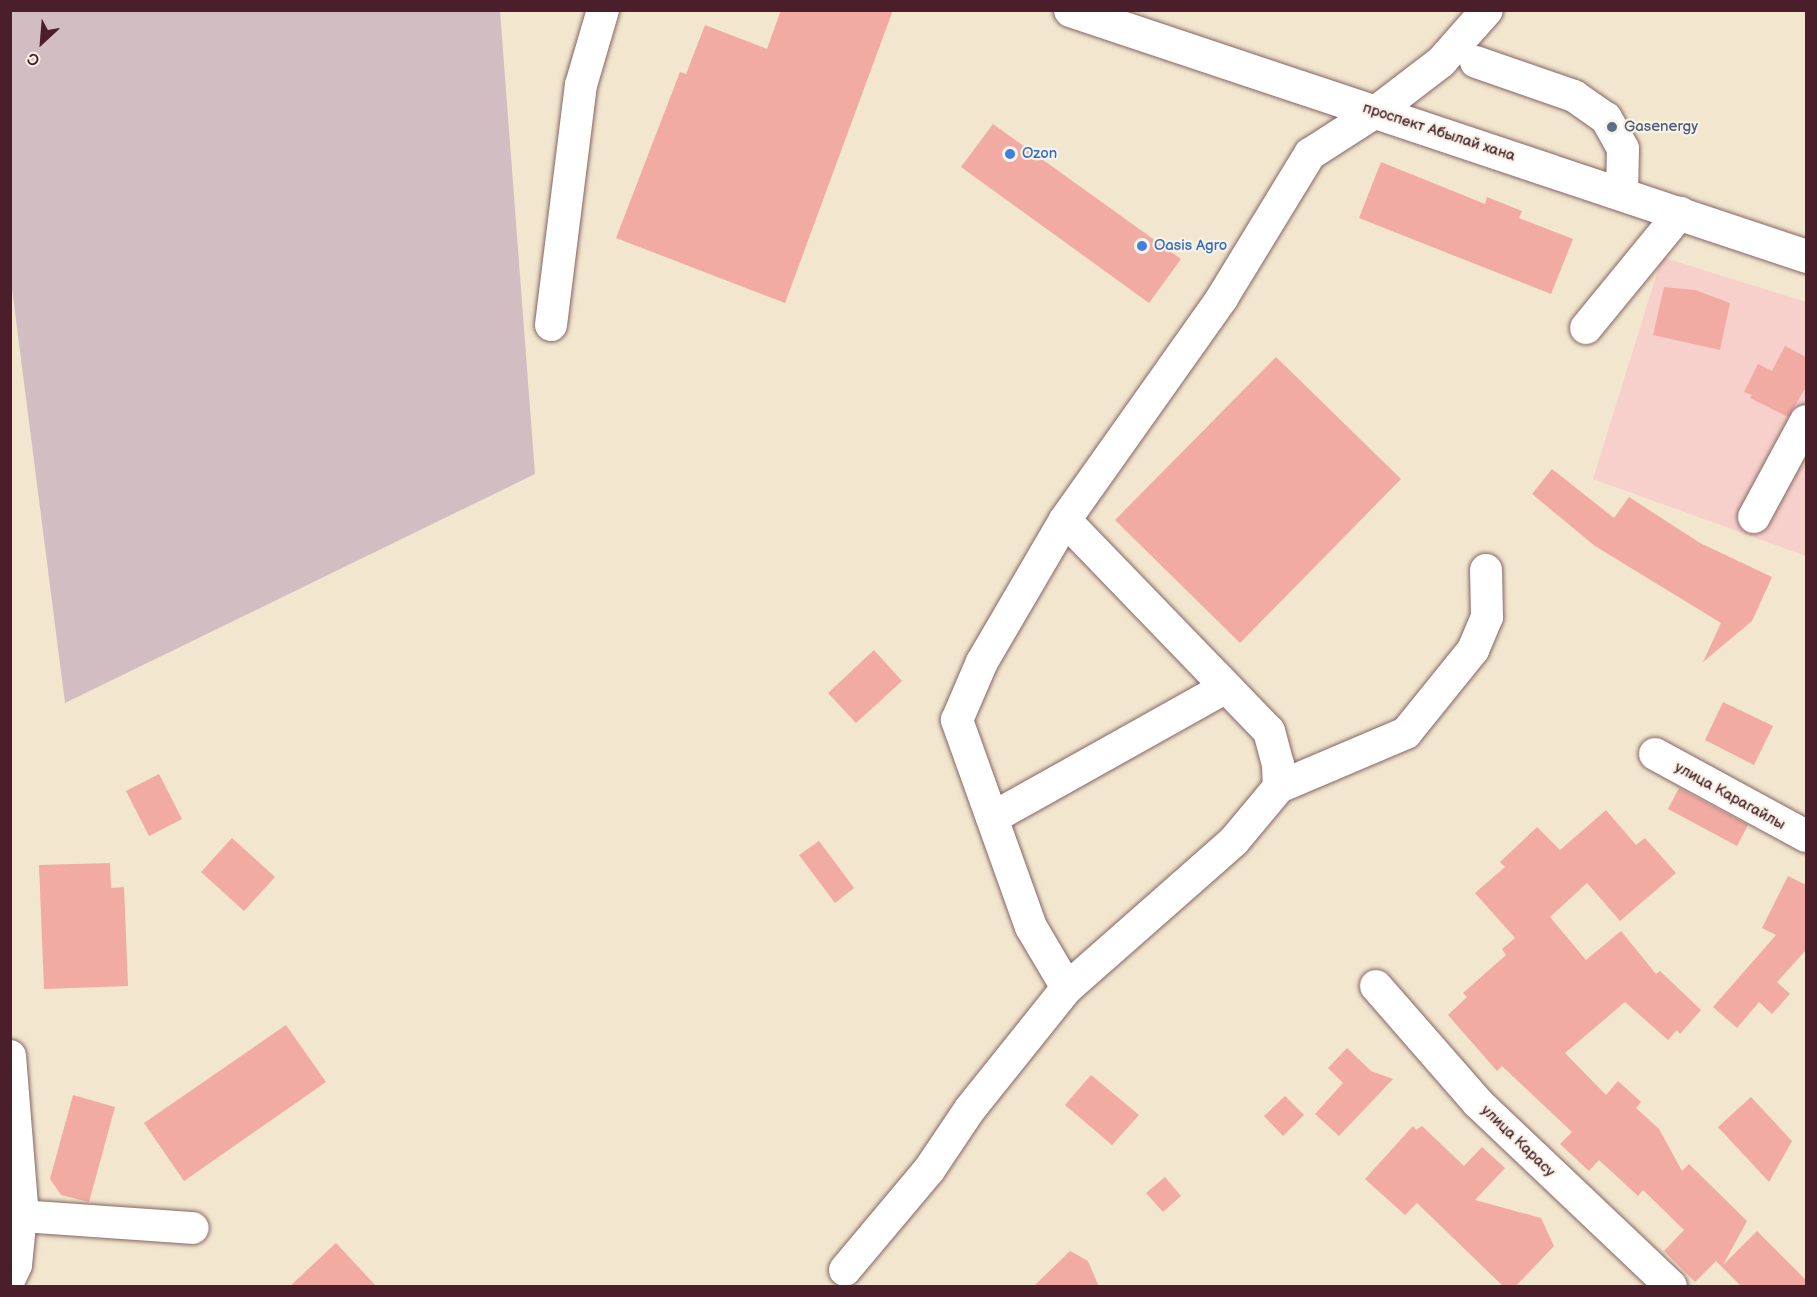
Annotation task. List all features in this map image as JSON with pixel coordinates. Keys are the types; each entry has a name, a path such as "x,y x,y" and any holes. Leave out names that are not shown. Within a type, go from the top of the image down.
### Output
{"main road":[{"name":"проспект Абылай хана","path":"1070,10 1680,213 1805,248"}],"street":[{"path":"552,325 581,85 603,10"},
{"path":"1067,988 1031,927 957,720 982,662 1065,520 1222,298 1310,154 1377,111 1441,62 1487,10"},
{"path":"1476,62 1574,96 1606,118 1623,149 1622,194"},
{"path":"1586,328 1680,213"},
{"path":"1754,517 1806,421"},
{"path":"1065,520 1269,731 1278,764 1279,787"},
{"path":"845,1270 929,1170 970,1109 1067,988 1234,841 1279,787 1406,733 1473,650 1487,617 1486,570"},
{"path":"992,818 1226,687"},
{"name":"улица Карагайлы","path":"1654,754 1806,836"},
{"name":"улица Карасу","path":"1376,986 1478,1103 1671,1287"},
{"path":"10,1056 21,1216 16,1265 10,1278"},
{"path":"21,1216 194,1228"}],"shaded area":[{"path":"10,11 500,11 535,474 65,703 11,281"},
{"path":"1662,257 1806,302 1806,556 1593,479"}],"building":[{"path":"781,10 893,10 785,303 616,238 680,72 686,74 705,25 767,49"},
{"path":"993,124 1181,259 1149,303 961,167"},
{"path":"1381,162 1485,204 1487,197 1522,211 1519,218 1573,239 1551,294 1359,218"},
{"path":"1664,287 1695,290 1730,303 1720,350 1653,335"},
{"path":"1785,346 1806,357 1806,387 1788,417 1750,398 1752,395 1744,392 1758,364 1772,371"},
{"path":"1276,357 1401,479 1240,643 1115,520"},
{"path":"1552,469 1614,518 1629,497 1700,543 1772,577 1752,621 1703,662 1721,623 1595,546 1532,494"},
{"path":"874,650 902,681 856,723 828,693"},
{"path":"1723,702 1773,726 1754,765 1705,740"},
{"path":"159,774 182,819 149,836 126,791"},
{"path":"1679,788 1748,825 1737,846 1668,809"},
{"path":"1606,810 1636,845 1645,838 1676,873 1620,921 1587,883 1550,917 1586,960 1621,931 1656,974 1660,971 1701,1010 1680,1034 1677,1030 1668,1040 1625,1002 1565,1053 1606,1095 1618,1081 1641,1102 1636,1108 1659,1129 1682,1171 1689,1164 1747,1221 1723,1265 1757,1231 1806,1280 1806,1287 1742,1287 1716,1261 1695,1282 1664,1251 1684,1230 1643,1190 1638,1196 1599,1160 1589,1171 1560,1144 1572,1132 1502,1066 1497,1071 1448,1015 1467,997 1463,993 1506,955 1502,949 1515,938 1475,893 1505,867 1500,862 1537,827 1560,850"},
{"path":"232,838 275,877 244,911 201,872"},
{"path":"819,841 854,888 835,903 799,855"},
{"path":"110,863 111,888 124,887 128,986 44,989 39,865"},
{"path":"1788,876 1806,885 1806,950 1777,982 1790,994 1772,1014 1759,1002 1737,1028 1713,1007 1776,935 1762,928"},
{"path":"286,1025 326,1082 184,1181 144,1123"},
{"path":"1347,1048 1371,1071 1393,1079 1339,1136 1315,1114 1343,1083 1328,1068"},
{"path":"1091,1075 1139,1115 1112,1145 1065,1105"},
{"path":"73,1095 115,1107 89,1202 61,1195 50,1179"},
{"path":"1285,1096 1304,1115 1283,1136 1264,1116"},
{"path":"1751,1097 1792,1141 1769,1182 1718,1127"},
{"path":"1413,1126 1416,1130 1422,1126 1464,1166 1482,1147 1505,1168 1475,1200 1541,1218 1554,1246 1515,1287 1504,1287 1417,1203 1405,1215 1365,1179"},
{"path":"1165,1177 1181,1196 1163,1212 1146,1193"},
{"path":"336,1243 377,1287 289,1287"},
{"path":"1070,1251 1088,1261 1099,1287 1033,1287"}],"place":[{"name":"Gasenergy","path":"1612,127"},
{"name":"Ozon","path":"1010,154"},
{"name":"Oasis Agro","path":"1142,246"}]}
